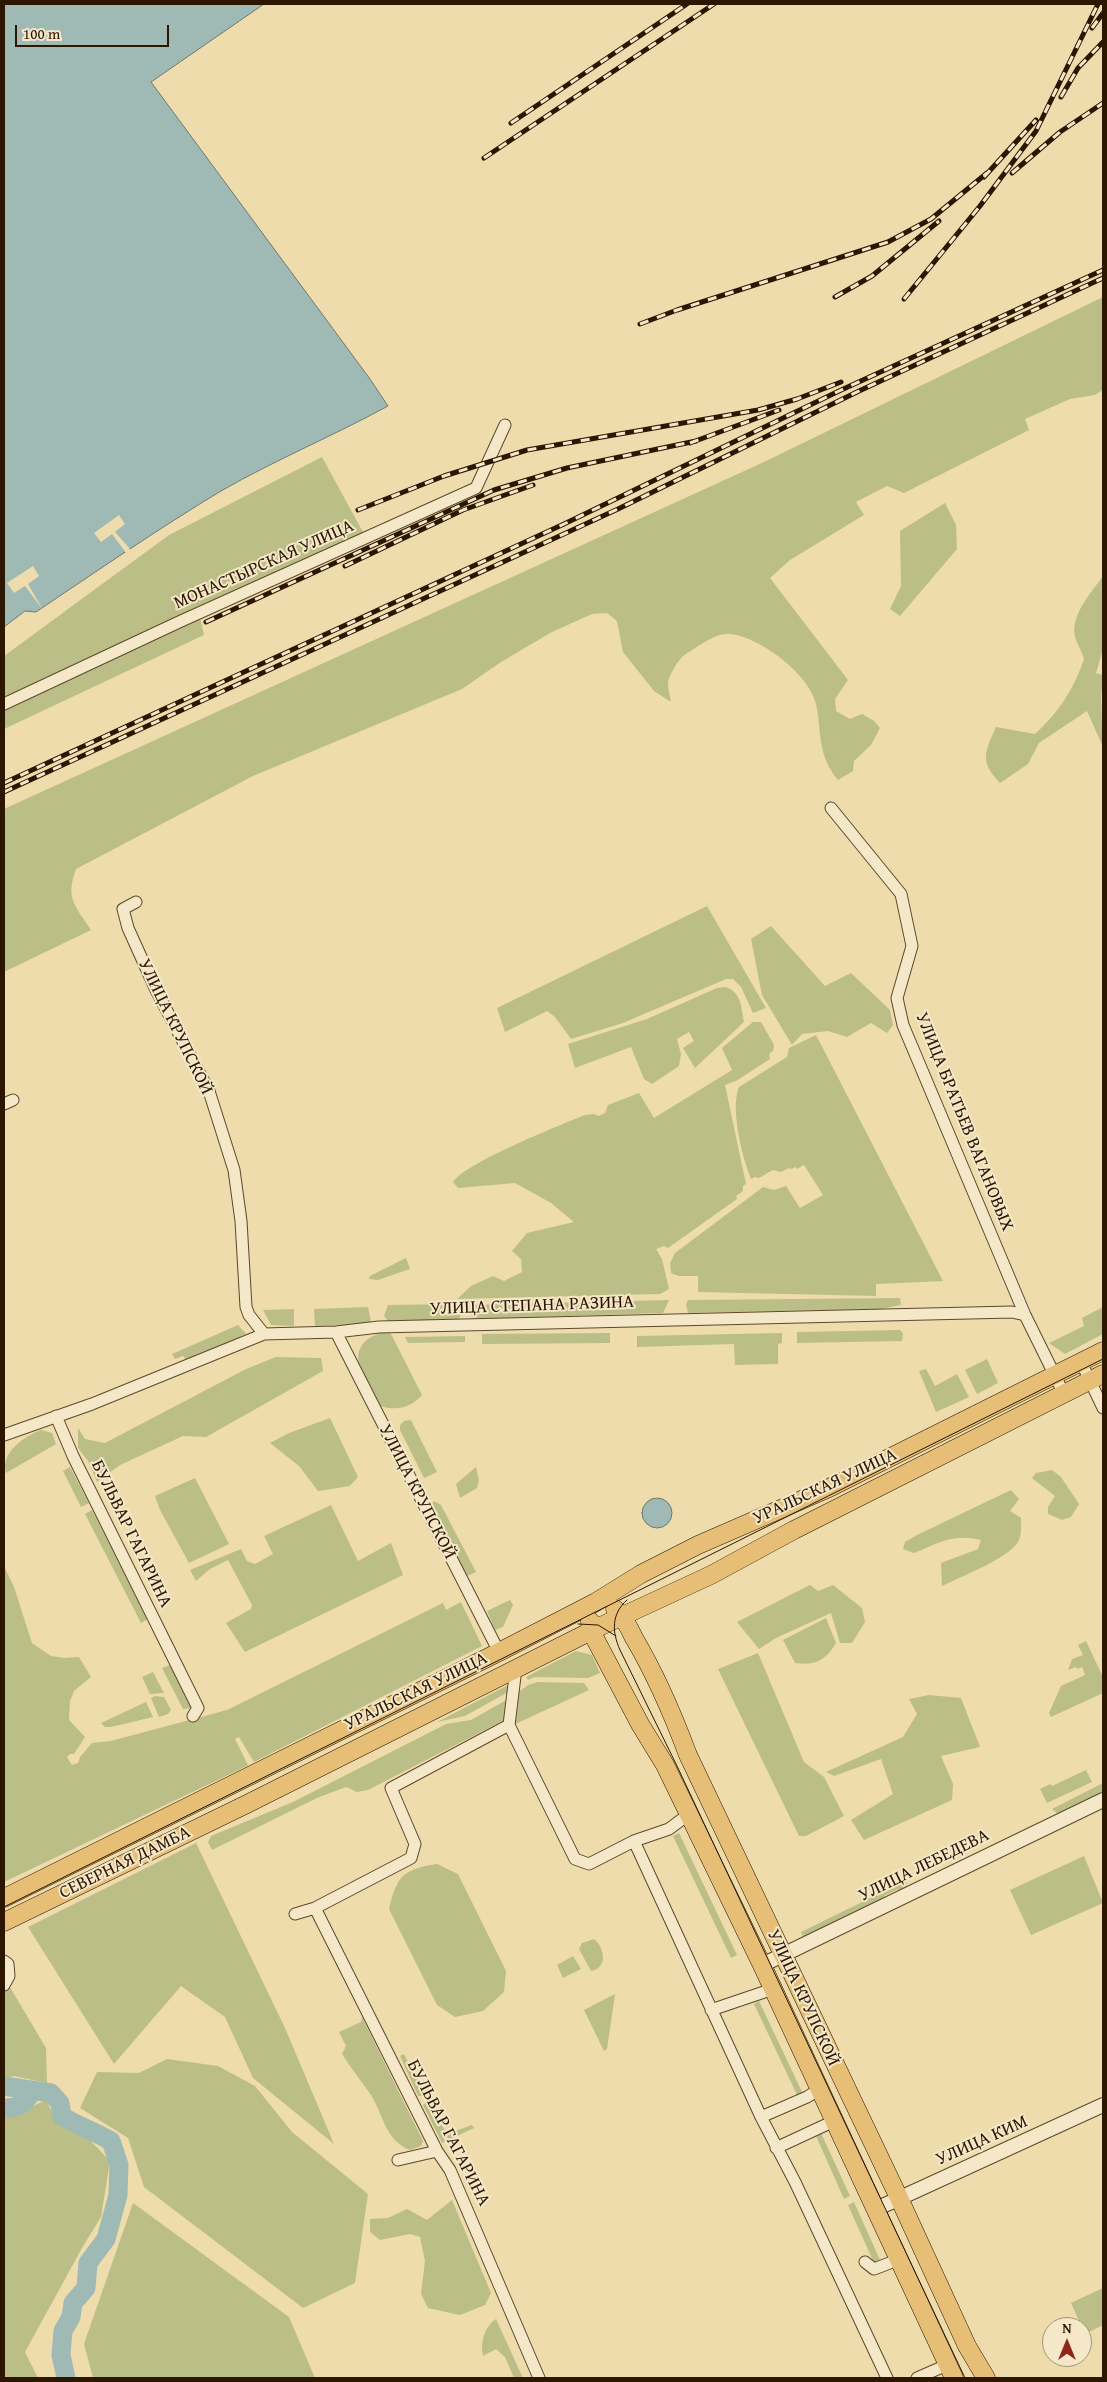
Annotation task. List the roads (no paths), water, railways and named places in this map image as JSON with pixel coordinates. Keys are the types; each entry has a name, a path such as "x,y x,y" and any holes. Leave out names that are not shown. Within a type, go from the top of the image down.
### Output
{"main road":[{"name":"УРАЛЬСКАЯ УЛИЦА","path":"236,1782 596,1602 641,1574 698,1545 829,1488 1103,1351"},
{"name":"УРАЛЬСКАЯ УЛИЦА","path":"247,1804 591,1631 711,1576 802,1525 1097,1377"},
{"path":"591,1631 590,1612 596,1602 610,1605 622,1616"},
{"name":"УЛИЦА КРУПСКОЙ","path":"622,1616 644,1655 676,1724 688,1756 899,2198 967,2346 986,2378"},
{"name":"УЛИЦА КРУПСКОЙ","path":"591,1631 640,1724 665,1765 689,1814 762,1965 951,2371"},
{"name":"СЕВЕРНАЯ ДАМБА","path":"4,1898 236,1782"},
{"name":"СЕВЕРНАЯ ДАМБА","path":"4,1922 247,1804"}],"street":[{"name":"МОНАСТЫРСКАЯ УЛИЦА","path":"4,704 179,622 476,488 505,425"},
{"name":"УЛИЦА БРАТЬЕВ ВАГАНОВЫХ","path":"831,808 901,894 912,946 897,998 902,1025 1024,1315 1054,1375"},
{"name":"УЛИЦА КРУПСКОЙ","path":"136,902 123,909 128,928 156,990 208,1091 234,1170 241,1221 246,1307 249,1316 264,1334"},
{"name":"УЛИЦА СТЕПАНА РАЗИНА","path":"56,1416 264,1334 336,1332 379,1327 676,1319 1012,1312 1024,1315"},
{"name":"УЛИЦА КРУПСКОЙ","path":"336,1332 498,1652"},
{"path":"1081,1362 1097,1377 1103,1408"},
{"path":"1054,1375 1064,1394"},
{"path":"4,1435 56,1416"},
{"name":"БУЛЬВАР ГАГАРИНА","path":"56,1416 73,1456 198,1708 193,1716"},
{"path":"516,1668 509,1725 575,1859 589,1864 634,1841 669,1829 689,1814"},
{"path":"295,1914 315,1908 411,1858 415,1844 391,1788 509,1725"},
{"name":"УЛИЦА ЛЕБЕДЕВА","path":"762,1965 1103,1800"},
{"path":"634,1841 761,2117 887,2378"},
{"name":"БУЛЬВАР ГАГАРИНА","path":"315,1908 437,2150 450,2170 539,2378"},
{"path":"4,1961 8,1964 9,1976 4,1985"},
{"path":"711,2010 773,1989"},
{"path":"761,2117 820,2090"},
{"name":"УЛИЦА КИМ","path":"876,2209 1103,2105"},
{"path":"776,2148 834,2120"},
{"path":"398,2160 437,2150"},
{"path":"865,2262 874,2269 900,2259"},
{"name":"УЛИЦА КРУПСКОЙ","path":"917,2378 951,2371"}],"water":[{"path":"4,4 264,4 151,82 388,406 221,491 36,612 25,611 4,627"},
{"path":"657,1498 667,1503 672,1513 667,1523 657,1528 647,1523 642,1513 647,1503"}],"waterway":[{"path":"4,2086 51,2093 60,2103 62,2116 111,2141 119,2165 118,2195 106,2239 88,2263 86,2288 73,2303 71,2317 63,2331 61,2355 66,2378"},
{"path":"4,2108 21,2104 33,2091"}],"tram line":[{"path":"4,1907 1103,1359"},
{"path":"627,1600 618,1611 614,1624 615,1637 620,1650 677,1766 965,2378"},
{"path":"578,1624 598,1625 616,1636"}],"railway":[{"path":"511,123 687,4"},
{"path":"484,158 714,4"},
{"path":"904,299 980,206 1036,131 1098,4"},
{"path":"1092,28 1103,13"},
{"path":"1061,97 1078,68 1103,42"},
{"path":"1012,173 1060,132 1103,103"},
{"path":"984,177 1036,120"},
{"path":"640,324 677,310 888,242 931,219 987,173"},
{"path":"835,297 872,276 939,221"},
{"path":"4,783 564,524 839,391 1103,270"},
{"path":"4,792 618,509 859,391 1103,278"},
{"path":"358,510 444,476 527,450 758,410 797,399 841,382"},
{"path":"690,443 779,410"},
{"path":"206,622 494,490 567,468 696,441"},
{"path":"345,566 463,510 533,485"}]}
